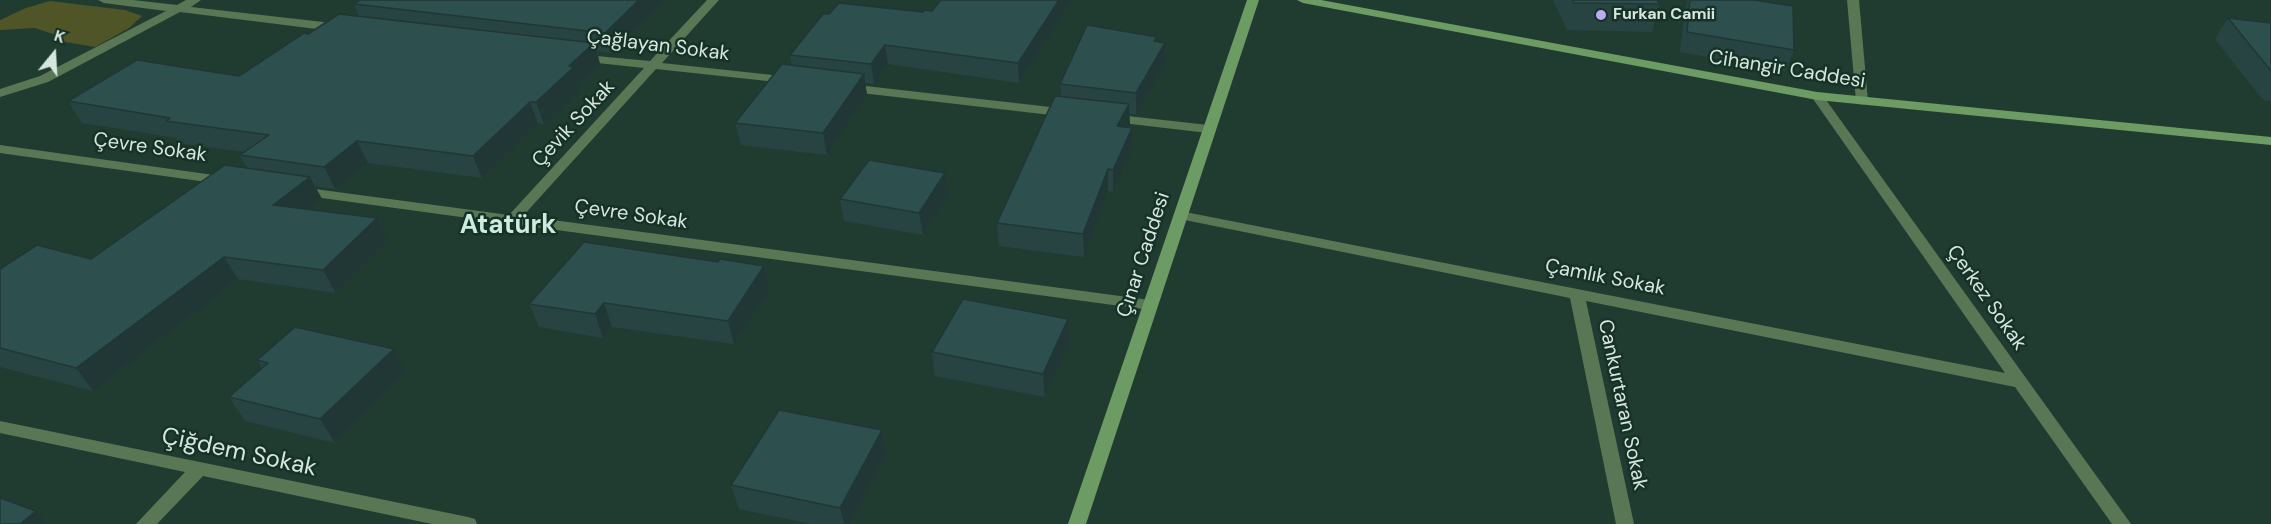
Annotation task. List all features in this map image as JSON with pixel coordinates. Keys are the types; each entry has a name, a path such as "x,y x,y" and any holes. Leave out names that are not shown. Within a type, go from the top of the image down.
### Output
{"street":[{"path":"104,0 351,29"},
{"path":"3,93 44,79 195,0"},
{"name":"Çevik Sokak","path":"512,220 713,0"},
{"name":"Çınar Caddesi","path":"1077,524 1253,0"},
{"name":"Cihangir Caddesi","path":"1303,0 1817,96 2271,141"},
{"path":"1853,0 1862,102"},
{"name":"Çağlayan Sokak","path":"572,56 807,83"},
{"path":"830,86 1078,114"},
{"name":"Çerkez Sokak","path":"1817,96 2122,524"},
{"path":"1102,117 1208,129"},
{"name":"Çevre Sokak","path":"0,148 244,183"},
{"name":"Çevre Sokak","path":"291,189 1150,305"},
{"name":"Çamlık Sokak","path":"1180,215 2021,382"},
{"name":"Cankurtaran Sokak","path":"1577,294 1625,524"},
{"name":"Çiğdem Sokak","path":"0,427 468,524"},
{"path":"145,524 199,469"}],"green space":[{"path":"50,1 125,10 142,16 129,28 95,47 54,40 56,37 53,34 35,28 0,30 0,20 26,8"}],"building":[{"path":"360,0 639,0 605,33 354,4"},
{"path":"941,0 1059,0 1018,63 885,45 871,64 790,55 823,14 829,14 839,3 923,12 924,10 932,11"},
{"path":"1572,0 1657,0 1660,4 1574,3"},
{"path":"1690,0 1754,0 1793,6 1794,50 1687,32"},
{"path":"339,14 594,43 569,66 574,67 536,102 530,102 473,156 357,141 324,167 240,155 269,135 166,121 170,118 68,101 137,60 239,76 304,33 308,34"},
{"path":"2228,18 2271,23 2271,71"},
{"path":"1087,25 1157,37 1154,41 1165,43 1136,93 1060,84"},
{"path":"782,64 864,74 823,133 735,123"},
{"path":"1055,96 1129,104 1117,126 1132,128 1113,170 1108,169 1083,234 997,223"},
{"path":"869,160 945,173 919,213 840,199"},
{"path":"225,165 310,177 273,205 377,218 323,270 224,257 76,368 0,348 0,269 37,245 91,259"},
{"path":"584,242 718,262 720,259 764,266 728,321 604,303 595,314 529,304"},
{"path":"963,299 1068,319 1043,374 932,352"},
{"path":"295,327 394,349 320,419 229,397 268,363 257,360"},
{"path":"779,410 882,430 840,508 731,485"},
{"path":"0,498 36,511 20,524 0,524"}],"place":[{"name":"Furkan Camii","path":"1601,15"}],"district":[{"name":"Atatürk","path":"508,226"}]}
